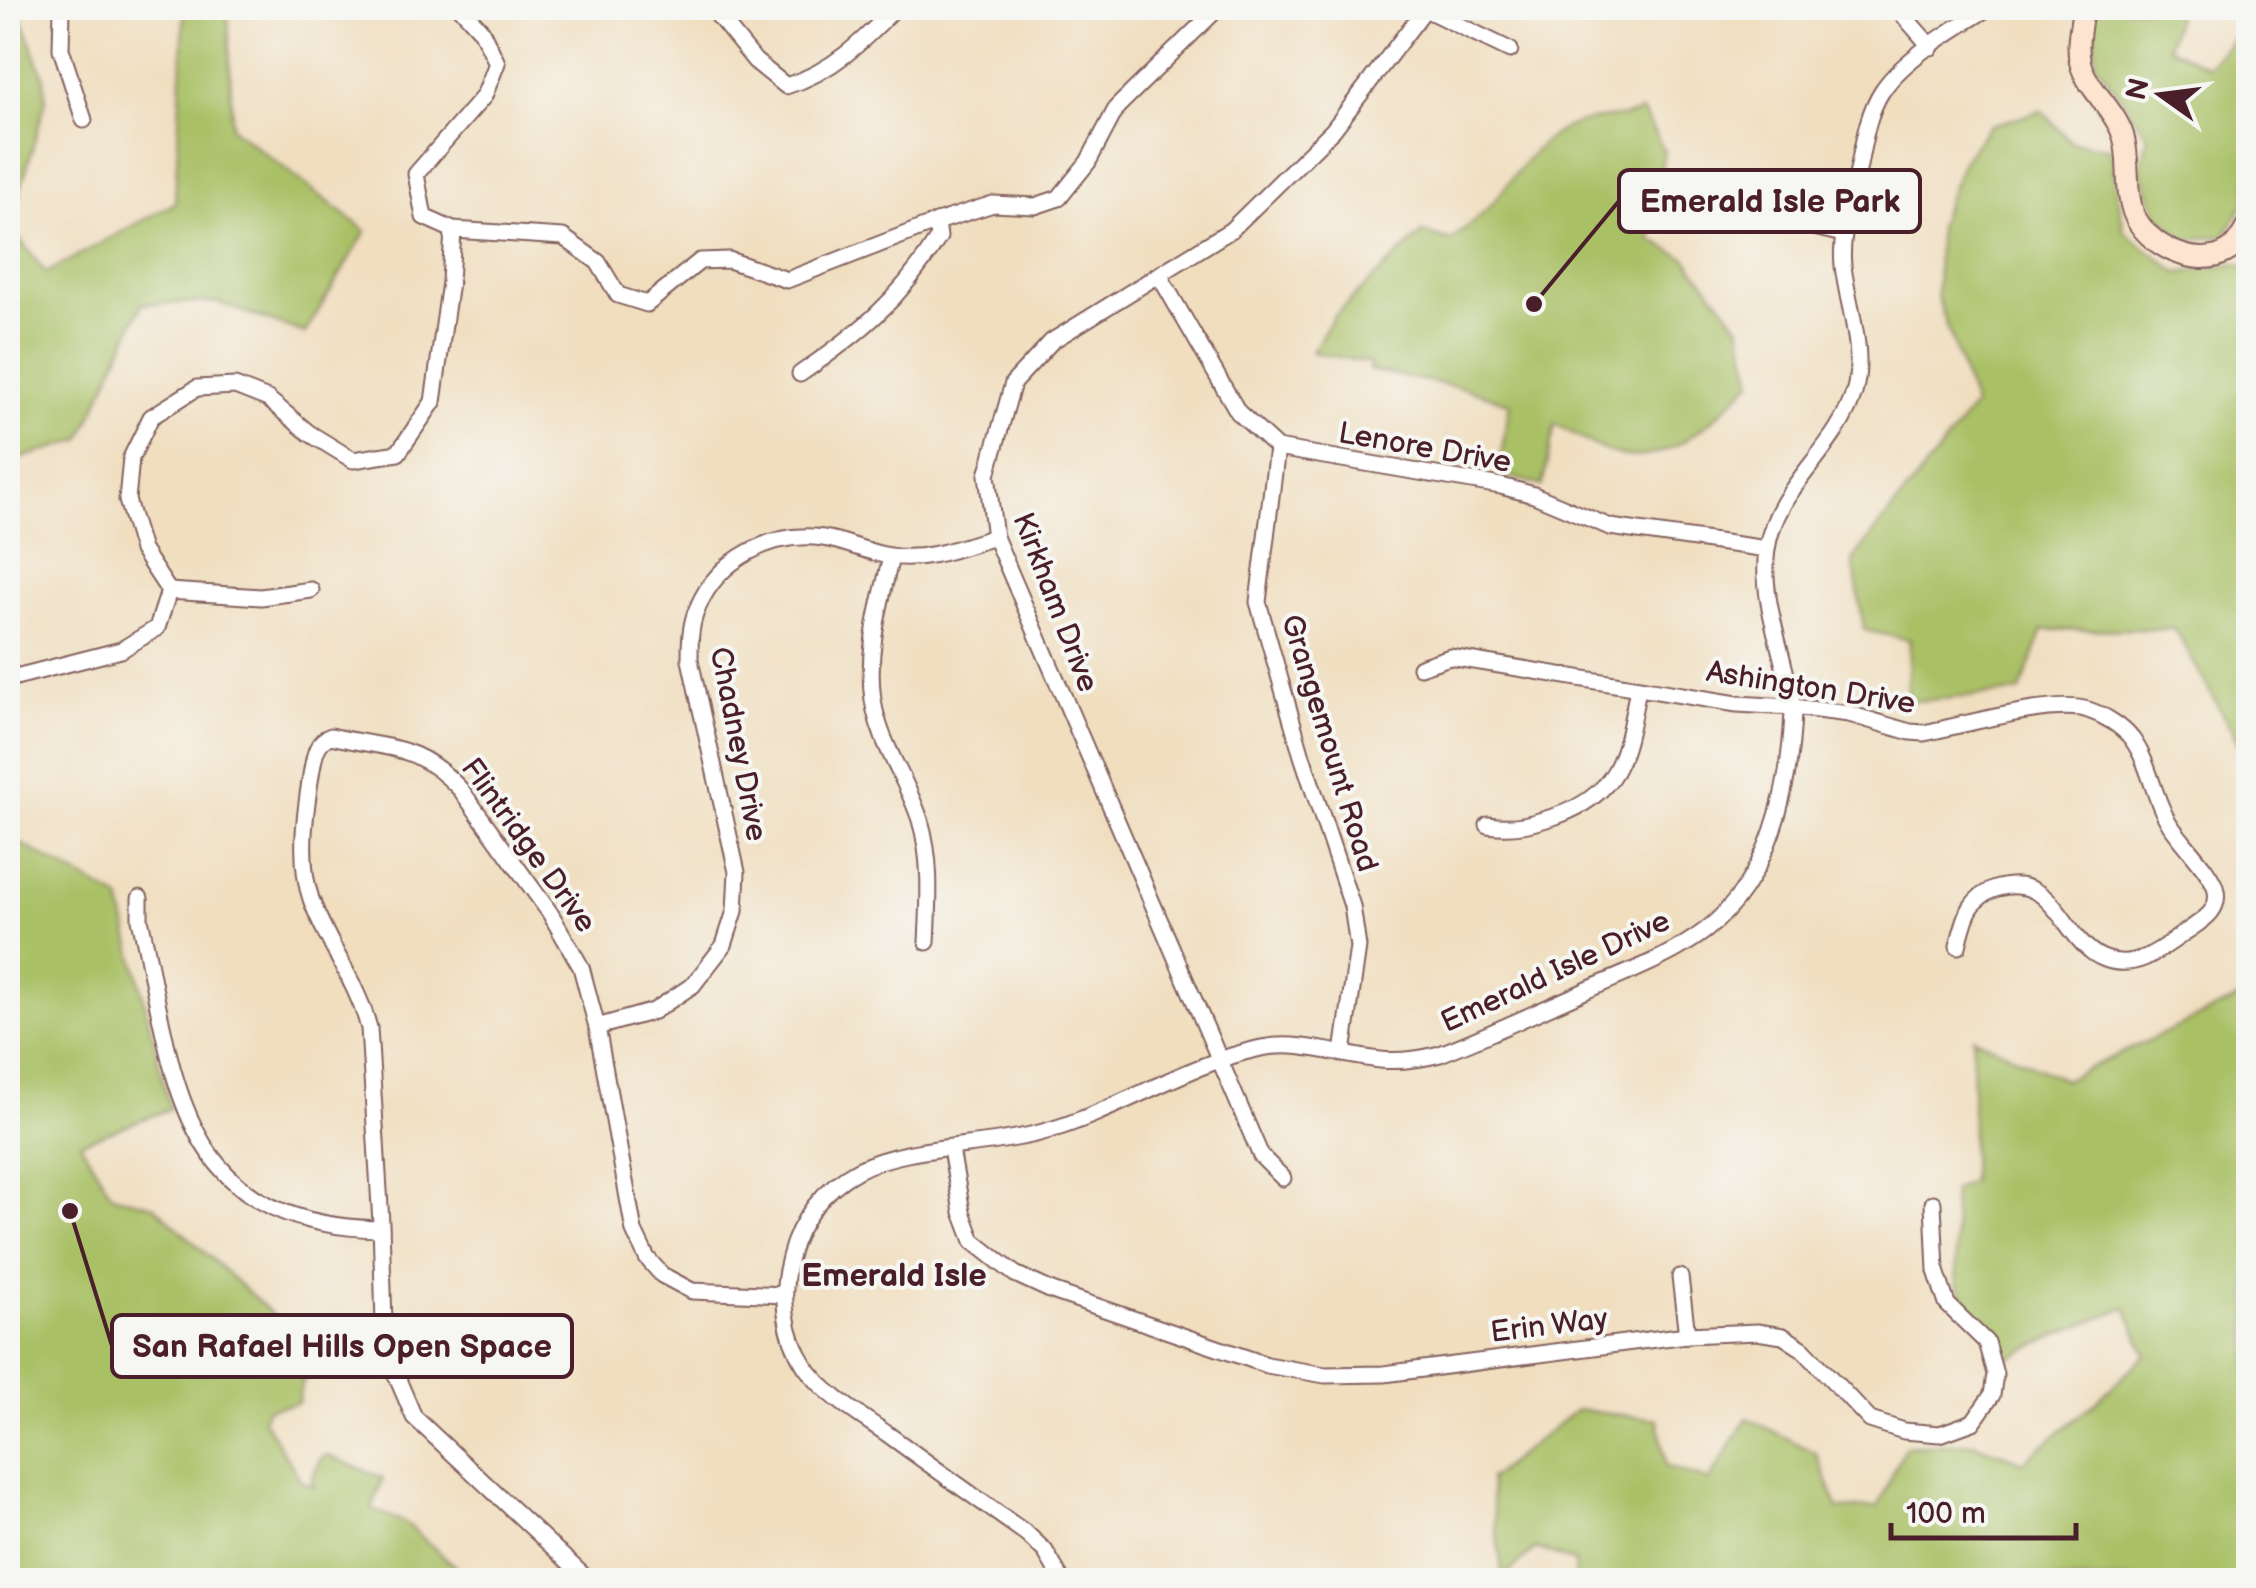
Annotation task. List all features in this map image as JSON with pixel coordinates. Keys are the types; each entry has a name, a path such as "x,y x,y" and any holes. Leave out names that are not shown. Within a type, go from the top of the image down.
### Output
{"main road":[{"path":"2082,8 2080,64 2122,131 2134,213 2142,228 2170,250 2206,258 2231,249 2248,225"}],"street":[{"path":"62,8 61,49 84,120"},
{"path":"461,8 481,30 497,63 484,96 416,174 424,218 453,230 563,237 598,262 618,295 647,304 700,261 729,260 787,280 993,204 1035,206 1059,198 1088,162 1118,108 1218,8"},
{"path":"712,8 755,61 786,86 814,78 837,62 895,8"},
{"path":"1424,8 1510,50"},
{"name":"Kirkham Drive","path":"1283,1178 1260,1156 995,536 987,475 1014,383 1052,341 1231,230 1333,130 1424,8"},
{"path":"1897,8 1931,47"},
{"name":"Emerald Isle Drive","path":"1062,1580 1045,1551 1027,1534 842,1403 805,1366 794,1344 784,1295 784,1276 799,1229 824,1195 869,1166 899,1157 1046,1132 1219,1061 1279,1046 1402,1060 1440,1054 1655,960 1706,930 1726,912 1760,862 1782,787 1793,706 1769,599 1767,549 1776,516 1789,491 1832,439 1854,390 1858,351 1842,261 1844,234 1870,122 1880,94 1897,72 1988,8"},
{"path":"1776,218 1844,234"},
{"path":"800,374 859,333 894,300 939,238 937,222"},
{"path":"169,591 142,550 127,500 131,458 151,417 197,388 235,386 268,400 309,433 353,460 398,453 433,402 450,282 453,230"},
{"path":"1159,276 1238,412 1276,448"},
{"name":"Lenore Drive","path":"1276,448 1501,486 1610,527 1767,549"},
{"name":"Grangemount Road","path":"1276,448 1258,602 1302,756 1352,906 1358,947 1343,1053"},
{"name":"Chadney Drive","path":"597,1027 654,1011 694,986 724,945 735,911 737,872 690,660 690,632 698,606 719,574 749,551 794,537 824,538 891,557 933,556 995,536"},
{"path":"891,557 872,638 871,678 879,728 920,822 928,856 927,942"},
{"path":"169,591 261,597 311,590"},
{"path":"8,679 120,650 157,628 169,591"},
{"name":"Ashington Drive","path":"1420,667 1450,657 1737,704 1850,714 1910,732 2067,705 2091,710 2115,723 2132,740 2168,821 2210,876 2216,902 2210,916 2145,960 2102,959 2050,901 2010,885 1984,892 1968,907 1958,946"},
{"path":"1488,825 1516,829 1578,808 1600,793 1616,773 1626,750 1638,688"},
{"name":"Flintridge Drive","path":"588,1580 414,1417 396,1375 384,1324 369,1028 363,1005 314,907 306,872 307,798 313,762 324,738 331,736 409,751 446,774 574,949 597,1027 634,1231 646,1258 662,1274 692,1290 784,1295"},
{"path":"140,898 140,919 182,1103 210,1157 237,1186 283,1213 323,1226 382,1229"},
{"name":"Erin Way","path":"951,1149 962,1212 973,1240 1015,1274 1267,1365 1325,1376 1384,1374 1688,1335 1756,1332 1783,1336 1803,1349 1870,1420 1904,1432 1940,1434 1973,1422 1992,1396 1995,1374 1986,1342 1947,1304 1936,1272 1934,1203"},
{"path":"1680,1277 1688,1335"}],"green space":[{"path":"8,8 18,8 44,78 46,100 10,227 46,273 175,203 184,15 195,8 228,8 232,128 366,231 305,333 216,302 142,304 81,440 8,462"},
{"path":"2097,8 2179,8 2168,47 2208,66 2248,22 2248,198 2224,236 2185,240 2157,215 2140,168 2148,137 2096,63"},
{"path":"1642,111 1664,150 1651,240 1686,258 1740,327 1753,380 1707,424 1671,448 1652,455 1631,456 1610,452 1555,424 1542,486 1498,473 1510,403 1464,388 1369,370 1370,363 1312,352 1334,316 1423,232 1451,241 1487,210 1534,152 1554,134 1576,123"},
{"path":"2042,111 2071,142 2110,148 2124,231 2178,273 2235,264 2248,268 2248,760 2175,629 2043,630 2020,692 1906,702 1910,640 1864,630 1853,560 1974,406 1937,296 1938,225 1963,161 1990,125"},
{"path":"20,843 120,899 170,1109 80,1143 112,1195 154,1206 288,1329 308,1324 316,1374 302,1381 298,1403 267,1409 263,1419 301,1481 314,1486 312,1479 321,1458 327,1455 383,1478 372,1509 406,1523 470,1580 8,1580 8,856"},
{"path":"2248,994 2248,1580 1706,1580 1650,1571 1636,1580 1575,1580 1575,1562 1536,1548 1503,1578 1489,1479 1576,1410 1658,1419 1666,1466 1709,1481 1747,1418 1816,1453 1838,1509 1878,1507 1905,1446 1974,1443 2023,1462 2146,1355 2126,1308 2004,1360 1957,1285 1953,1190 1971,1181 1973,1037 2064,1080"}],"place":[{"name":"Emerald Isle Park","path":"1534,304"},
{"name":"San Rafael Hills Open Space","path":"70,1211"}],"district":[{"name":"Emerald Isle","path":"894,1275"}]}
